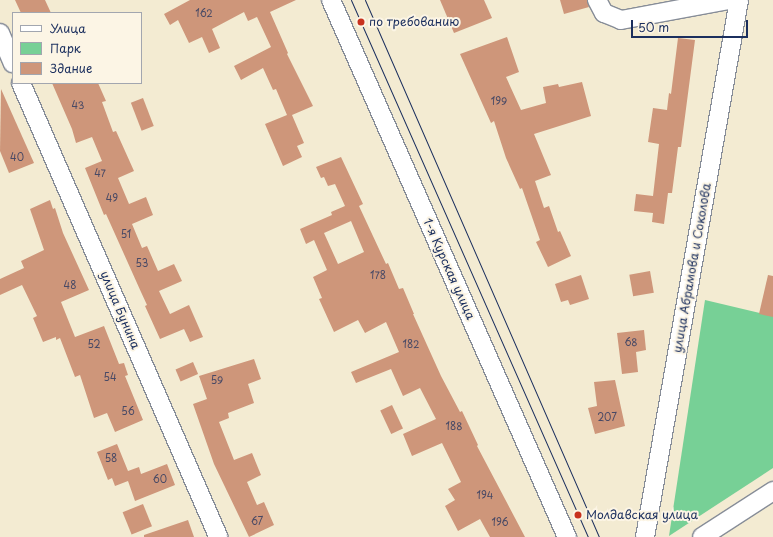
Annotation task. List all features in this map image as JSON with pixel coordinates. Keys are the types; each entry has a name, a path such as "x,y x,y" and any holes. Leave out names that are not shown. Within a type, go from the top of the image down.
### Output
{"street":[{"name":"1-я Курская улица","path":"331,0 567,537"},
{"path":"597,0 604,13 621,20 729,0"},
{"name":"улица Абрамова и Соколова","path":"645,537 739,0"},
{"path":"0,34 12,62"},
{"name":"улица Бунина","path":"22,84 218,537"},
{"path":"702,537 773,491"}],"green space":[{"path":"705,300 773,316 773,468 669,536"}],"building":[{"path":"15,0 45,0 51,12 21,12"},
{"path":"190,0 296,0 270,12 288,53 287,54 313,106 292,115 304,143 297,146 302,157 283,166 265,124 287,115 276,89 273,90 263,68 241,80 234,66 271,47 257,17 248,21 244,12 212,29 220,48 209,53 202,37 189,43 178,20 170,25 164,14"},
{"path":"440,0 484,0 492,18 454,33"},
{"path":"560,0 587,0 589,7 564,14"},
{"path":"507,37 519,72 506,77 521,110 546,103 543,87 558,84 559,87 582,82 591,116 534,134 551,175 535,181 544,208 549,206 558,232 560,231 571,256 548,267 536,242 540,240 522,188 520,189 506,158 494,121 491,123 460,54"},
{"path":"678,38 695,40 681,147 678,147 672,193 668,193 664,224 652,222 653,213 634,211 636,194 653,196 659,144 648,142 653,108 667,110 669,93 671,94"},
{"path":"52,84 98,84 106,101 102,102 113,132 116,131 134,171 118,178 129,204 146,197 153,215 132,224 142,248 147,246 158,271 174,264 182,281 159,291 170,314 189,305 203,337 190,342 184,329 160,339 145,306 147,305 106,214 104,215 85,168 102,161 92,137 76,143 72,129"},
{"path":"1,89 34,163 9,173 0,151"},
{"path":"143,98 154,126 142,131 131,103"},
{"path":"341,157 363,204 359,206 386,264 388,263 399,289 403,288 441,376 460,412 462,411 478,445 477,446 525,537 490,537 480,519 458,531 445,506 455,500 448,489 461,482 442,443 412,456 403,434 436,419 420,388 403,396 391,369 356,383 351,372 399,352 386,322 365,333 358,320 334,332 319,299 322,298 313,277 327,270 314,240 306,244 300,229 332,215 331,212 345,206 335,184 328,186 324,177 321,178 316,167","holes":["351,221 364,252 338,264 324,233"]},
{"path":"50,200 53,209 55,208 63,233 89,290 61,302 75,337 104,326 119,364 124,363 128,375 125,376 143,420 115,432 107,413 94,418 80,375 75,377 60,338 56,340 56,337 43,342 33,318 37,316 22,285 0,295 0,279 24,268 21,261 44,250 30,209"},
{"path":"650,271 654,293 633,296 629,275"},
{"path":"581,275 589,299 570,305 568,300 561,302 555,284"},
{"path":"768,275 773,276 773,317 759,314"},
{"path":"644,330 646,350 636,352 638,372 622,374 617,333"},
{"path":"254,359 261,379 248,384 254,403 228,413 229,418 219,422 234,460 252,453 261,475 247,482 257,505 264,502 274,525 249,537 214,464 193,404 207,399 199,376"},
{"path":"193,362 198,374 181,381 176,369"},
{"path":"615,380 625,426 595,434 588,408 597,406 594,382"},
{"path":"392,405 403,429 391,434 380,410"},
{"path":"117,444 128,471 139,467 141,474 167,464 175,485 135,501 128,481 115,486 112,478 108,480 97,452"},
{"path":"143,504 152,526 132,534 123,512"},
{"path":"188,520 194,537 144,537 144,535"}],"tram line":[{"path":"351,0 588,537"},
{"path":"365,0 599,537"}],"place":[{"name":"по требованию","path":"361,22"},
{"name":"Молдавская улица","path":"578,515"}]}
